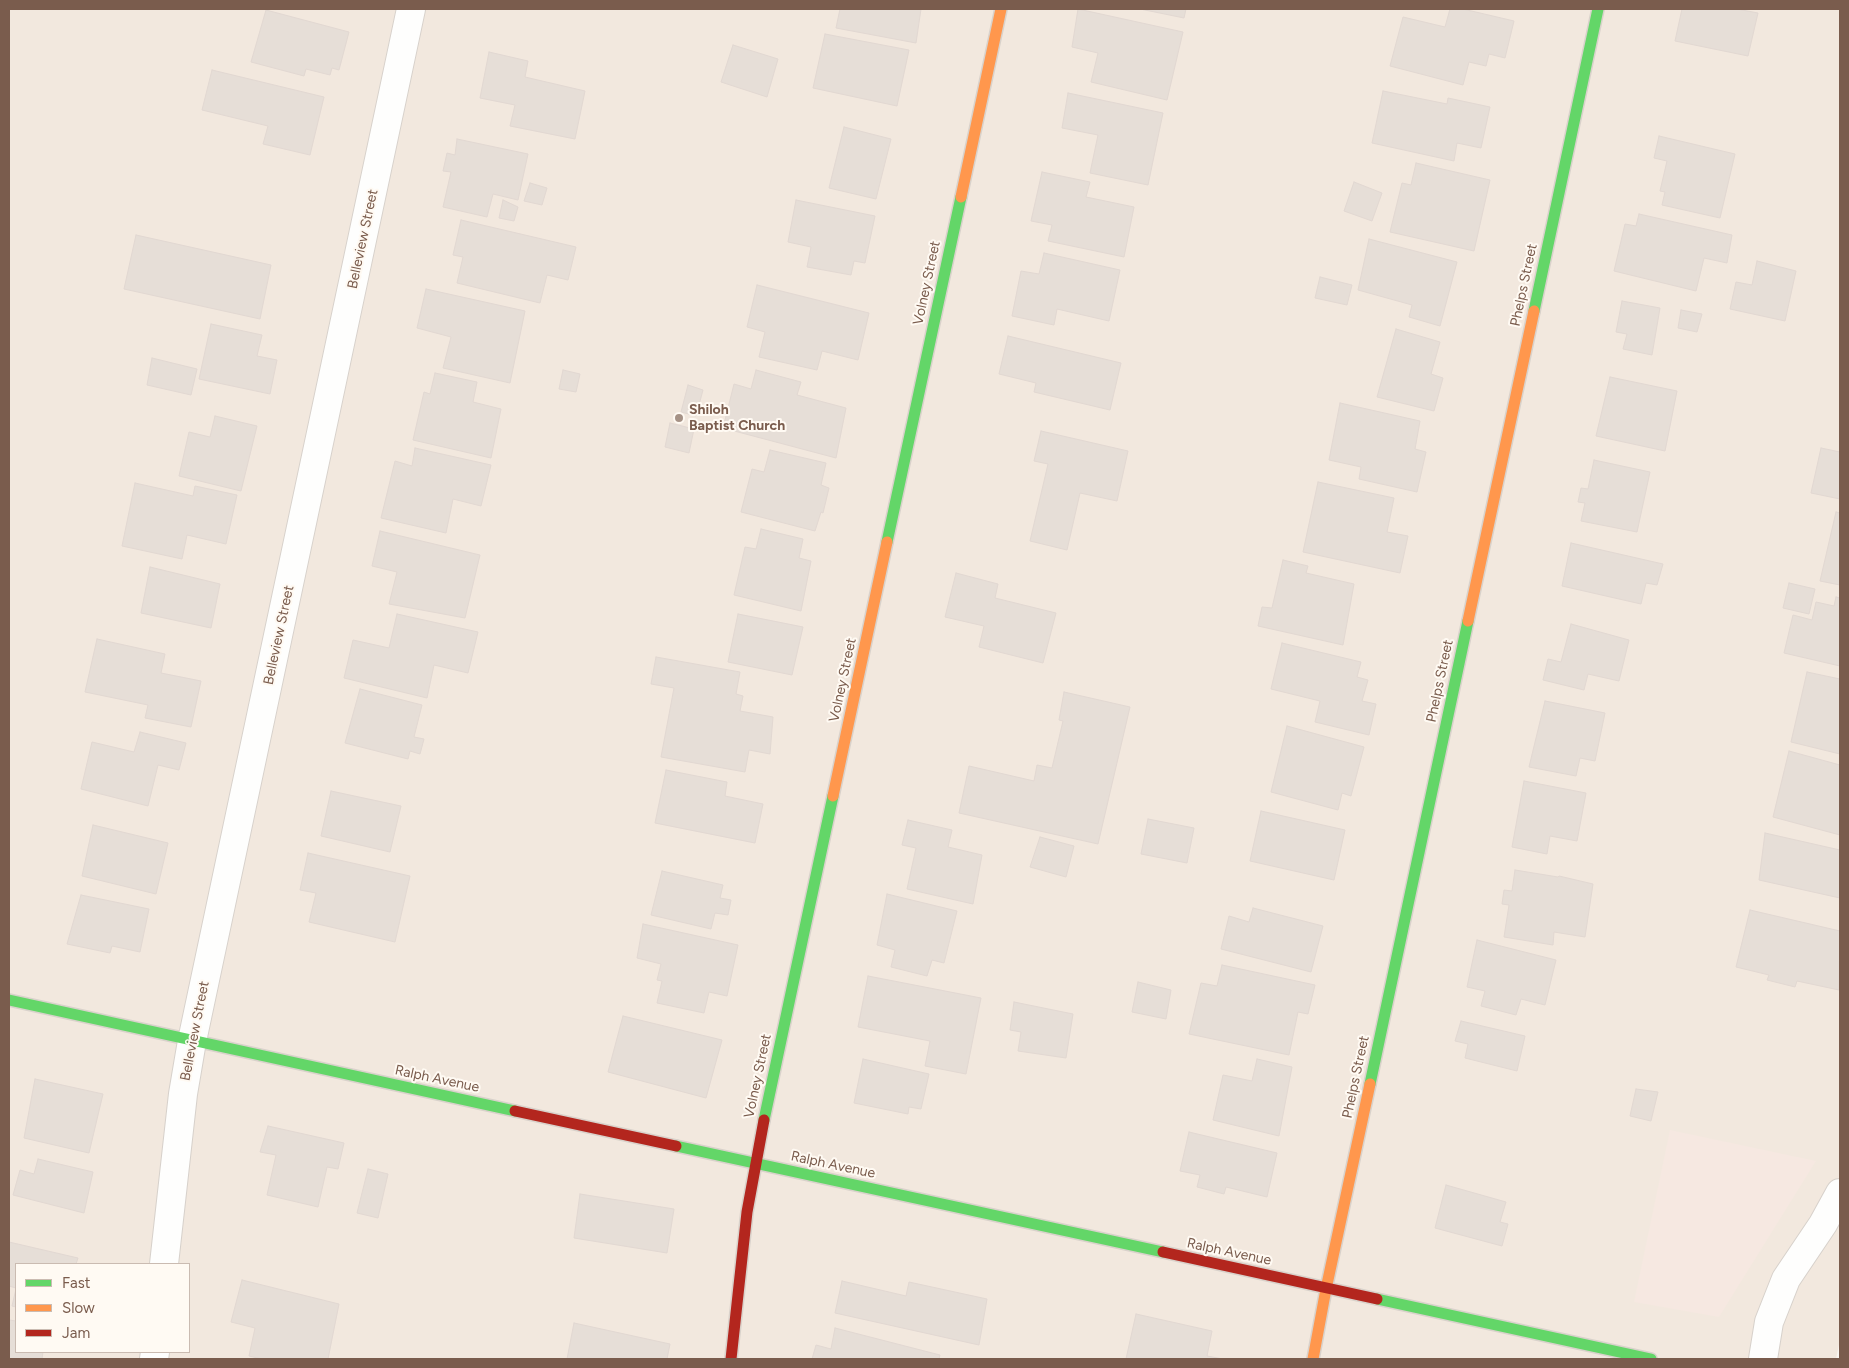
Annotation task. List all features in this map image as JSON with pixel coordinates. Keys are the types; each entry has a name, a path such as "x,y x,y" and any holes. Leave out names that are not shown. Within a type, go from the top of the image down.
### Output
{"street":[{"name":"Belleview Street","path":"164,1263 183,1094 192,1041 411,9"},
{"name":"Volney Street","path":"731,1359 747,1212 755,1164 1000,9"},
{"name":"Phelps Street","path":"1313,1359 1326,1289 1598,9"},
{"name":"Ralph Avenue","path":"9,1000 1651,1359"},
{"path":"1763,1359 1769,1322 1786,1279 1823,1224 1840,1193"}],"shaded area":[{"path":"9,9 1840,9 1840,1340 1836,1359 9,1359"},
{"path":"1670,1130 1816,1161 1719,1317 1634,1302"}],"building":[{"path":"840,9 921,9 916,43 836,28"},
{"path":"1078,9 1183,32 1167,100 1091,82 1098,53 1072,47"},
{"path":"1140,9 1186,9 1184,18"},
{"path":"1450,9 1463,9 1514,21 1505,58 1489,54 1486,66 1469,62 1463,85 1390,66 1403,17 1445,27"},
{"path":"1682,9 1737,9 1758,13 1748,56 1675,41"},
{"path":"266,10 349,32 339,70 332,68 330,75 306,69 304,76 251,62"},
{"path":"825,34 909,50 897,106 813,88"},
{"path":"733,45 778,59 767,97 721,82"},
{"path":"489,52 528,61 525,77 585,91 575,139 510,126 515,105 480,98"},
{"path":"212,70 324,97 310,155 263,144 268,126 202,110"},
{"path":"1383,91 1447,104 1448,98 1490,107 1481,148 1457,143 1454,161 1372,143"},
{"path":"1068,93 1163,113 1148,185 1090,173 1098,135 1062,128"},
{"path":"844,127 891,139 876,199 829,188"},
{"path":"1659,136 1735,154 1720,218 1662,205 1665,192 1660,191 1667,161 1654,158"},
{"path":"457,139 528,154 518,200 493,194 487,217 443,207 451,172 443,171 447,153 455,155"},
{"path":"1416,163 1490,180 1474,251 1390,232 1402,183 1411,185"},
{"path":"1042,172 1090,182 1086,197 1134,207 1124,257 1048,241 1052,225 1031,221"},
{"path":"1354,182 1382,193 1372,221 1344,211"},
{"path":"530,183 547,188 542,205 524,201"},
{"path":"503,200 518,207 514,221 499,218"},
{"path":"796,200 875,216 865,263 854,261 851,275 807,267 811,247 788,242"},
{"path":"1639,214 1732,235 1727,263 1704,258 1696,291 1614,271 1625,224 1636,226"},
{"path":"461,220 576,247 568,280 547,275 540,303 457,283 463,257 453,255"},
{"path":"136,235 271,265 260,319 124,289"},
{"path":"1369,239 1457,262 1440,326 1409,317 1412,305 1358,290"},
{"path":"1044,253 1120,270 1109,321 1057,309 1054,325 1012,316 1021,271 1039,274"},
{"path":"1757,261 1796,271 1785,321 1730,309 1736,282 1752,285"},
{"path":"1320,277 1352,285 1347,305 1315,298"},
{"path":"757,285 869,313 858,360 822,351 817,370 759,357 765,332 747,327"},
{"path":"426,289 525,311 510,383 443,368 451,337 417,328"},
{"path":"1622,301 1660,308 1652,355 1623,349 1627,334 1616,332"},
{"path":"1681,310 1702,314 1697,332 1678,328"},
{"path":"211,324 262,335 257,356 277,360 270,394 199,379"},
{"path":"1396,329 1440,342 1431,374 1443,378 1434,411 1377,397"},
{"path":"1008,336 1121,363 1110,410 1034,392 1036,383 999,374"},
{"path":"152,358 197,369 191,395 147,385"},
{"path":"563,370 580,374 576,392 559,389"},
{"path":"756,370 801,382 797,395 846,408 836,458 723,428 734,384 751,389"},
{"path":"435,373 477,382 473,402 501,409 491,458 413,440 424,392 430,394"},
{"path":"1610,377 1677,391 1665,451 1596,436"},
{"path":"688,385 703,390 696,416 681,412"},
{"path":"1340,403 1420,421 1415,449 1426,452 1417,492 1359,479 1361,467 1329,460"},
{"path":"215,416 257,426 241,491 179,476 189,432 210,437"},
{"path":"670,423 694,429 689,453 665,447"},
{"path":"1041,431 1128,451 1117,501 1080,493 1067,550 1030,541 1048,464 1034,461"},
{"path":"415,448 491,465 481,506 453,499 446,533 381,518 395,461 412,466"},
{"path":"1821,448 1840,452 1840,499 1811,493"},
{"path":"770,450 826,463 821,485 829,488 823,513 821,512 815,531 741,512 752,469 764,472"},
{"path":"1594,460 1650,472 1637,532 1581,521 1585,503 1578,502 1581,488 1588,489"},
{"path":"1318,482 1394,498 1387,532 1408,536 1400,573 1303,552"},
{"path":"135,483 193,496 195,486 237,495 226,544 187,535 182,559 122,546"},
{"path":"1836,512 1840,513 1840,585 1820,581"},
{"path":"761,529 803,539 799,558 811,561 801,611 734,595 745,547 756,549"},
{"path":"380,531 480,555 465,618 389,604 397,572 372,566"},
{"path":"1571,543 1663,564 1657,585 1646,583 1641,604 1562,586"},
{"path":"1283,560 1308,566 1306,573 1354,584 1343,645 1258,626 1262,607 1272,608"},
{"path":"150,567 220,584 211,628 141,613"},
{"path":"956,573 998,584 995,598 1056,613 1043,663 979,647 984,626 945,617"},
{"path":"1789,583 1815,589 1809,614 1783,608"},
{"path":"1836,597 1840,598 1840,666 1784,653 1793,615 1812,620 1816,602 1834,606"},
{"path":"397,614 478,632 468,673 434,665 427,698 344,678 353,640 389,648"},
{"path":"738,614 803,627 792,675 728,662"},
{"path":"1571,624 1629,640 1619,681 1588,674 1584,690 1543,680 1548,659 1561,662"},
{"path":"97,639 165,654 161,673 201,681 191,727 145,718 148,705 85,692"},
{"path":"1282,643 1361,662 1357,677 1368,680 1362,701 1376,704 1369,735 1315,722 1320,701 1271,689"},
{"path":"656,657 740,672 736,694 743,696 740,711 773,717 770,754 749,750 745,772 661,757 674,688 651,684"},
{"path":"1807,672 1840,679 1840,754 1791,742"},
{"path":"360,689 422,705 414,737 424,739 420,754 410,751 408,759 345,743"},
{"path":"1064,692 1130,707 1098,844 959,813 969,766 1034,781 1037,765 1052,768 1063,721 1059,720"},
{"path":"1545,701 1605,713 1595,761 1580,758 1576,776 1529,767"},
{"path":"1287,726 1364,747 1351,796 1342,793 1338,810 1271,792"},
{"path":"140,732 186,743 179,770 158,765 148,806 81,789 92,742 134,752"},
{"path":"1789,751 1840,765 1840,835 1773,817"},
{"path":"666,770 727,782 725,796 763,804 755,843 655,823"},
{"path":"1524,781 1586,793 1577,841 1550,836 1547,854 1512,847"},
{"path":"331,791 401,806 390,852 321,836"},
{"path":"1261,811 1345,830 1334,880 1250,861"},
{"path":"1148,819 1194,828 1187,863 1141,854"},
{"path":"908,820 952,830 948,847 982,855 973,904 907,889 916,848 902,845"},
{"path":"93,825 168,843 156,894 82,876"},
{"path":"1765,833 1840,850 1840,898 1759,880"},
{"path":"1040,837 1074,846 1066,877 1030,867"},
{"path":"308,853 410,876 395,942 309,922 316,893 300,890"},
{"path":"1515,870 1559,876 1593,884 1585,937 1554,932 1553,945 1504,937 1509,905 1502,904 1504,890 1512,891"},
{"path":"662,871 723,885 720,898 731,900 728,915 715,913 711,929 651,915"},
{"path":"887,894 957,911 944,963 932,960 927,976 891,967 895,950 877,945"},
{"path":"81,895 149,909 140,952 112,946 110,953 67,944"},
{"path":"1253,908 1323,926 1311,972 1221,949 1229,916 1249,922"},
{"path":"1750,910 1840,931 1839,990 1797,981 1795,987 1767,980 1769,975 1736,967"},
{"path":"643,924 738,945 727,996 709,992 704,1013 657,1003 662,981 657,980 661,964 637,958"},
{"path":"1477,940 1556,960 1545,1005 1521,999 1516,1015 1481,1006 1485,991 1467,987"},
{"path":"1222,965 1315,985 1308,1014 1298,1012 1289,1055 1189,1034 1201,983 1217,986"},
{"path":"868,976 981,998 966,1074 925,1066 930,1041 858,1027"},
{"path":"1138,982 1171,990 1166,1019 1132,1012"},
{"path":"1014,1002 1073,1014 1066,1058 1018,1051 1021,1032 1010,1030"},
{"path":"623,1016 722,1040 706,1098 608,1072"},
{"path":"1461,1021 1525,1036 1517,1071 1465,1058 1468,1044 1455,1041"},
{"path":"863,1059 929,1074 921,1109 909,1107 908,1114 854,1103"},
{"path":"1257,1059 1292,1067 1279,1136 1213,1120 1223,1075 1252,1081"},
{"path":"35,1079 103,1094 89,1153 24,1138"},
{"path":"1636,1089 1658,1092 1651,1121 1630,1116"},
{"path":"268,1126 344,1143 338,1169 327,1167 318,1207 267,1195 276,1155 260,1152"},
{"path":"1189,1132 1277,1153 1267,1197 1226,1187 1224,1194 1197,1187 1200,1175 1180,1171"},
{"path":"38,1159 93,1172 84,1213 13,1195 20,1170 34,1174"},
{"path":"368,1169 388,1174 378,1218 357,1213"},
{"path":"1446,1185 1506,1202 1500,1222 1508,1224 1502,1246 1435,1228"},
{"path":"580,1194 674,1209 667,1253 574,1238"},
{"path":"9,1242 78,1258 76,1263 15,1263 15,1288 9,1286"},
{"path":"242,1280 339,1304 328,1359 262,1359 249,1356 255,1328 231,1322"},
{"path":"842,1281 906,1296 909,1282 987,1299 979,1345 835,1313"},
{"path":"15,1293 15,1307 12,1306"},
{"path":"1136,1314 1212,1331 1207,1356 1223,1359 1126,1359"},
{"path":"9,1320 15,1321 15,1353 43,1353 42,1359 9,1359"},
{"path":"574,1323 670,1344 667,1359 567,1359"},
{"path":"835,1328 940,1355 939,1359 812,1359 816,1345 831,1349"}],"traffic: fast":[{"path":"1534,311 1598,9"},
{"path":"887,542 961,197"},
{"path":"1370,1084 1468,621"},
{"path":"764,1120 833,796"},
{"path":"9,1000 515,1111"},
{"path":"676,1146 1163,1252"},
{"path":"1377,1299 1651,1359"}],"traffic: slow":[{"path":"961,197 1001,9"},
{"path":"1468,621 1534,311"},
{"path":"833,796 887,542"},
{"path":"1313,1359 1370,1084"}],"traffic: jam":[{"path":"515,1111 676,1146"},
{"path":"731,1359 747,1212 764,1120"},
{"path":"1163,1252 1377,1299"}],"place":[{"name":"Shiloh Baptist Church","path":"679,418"}]}
